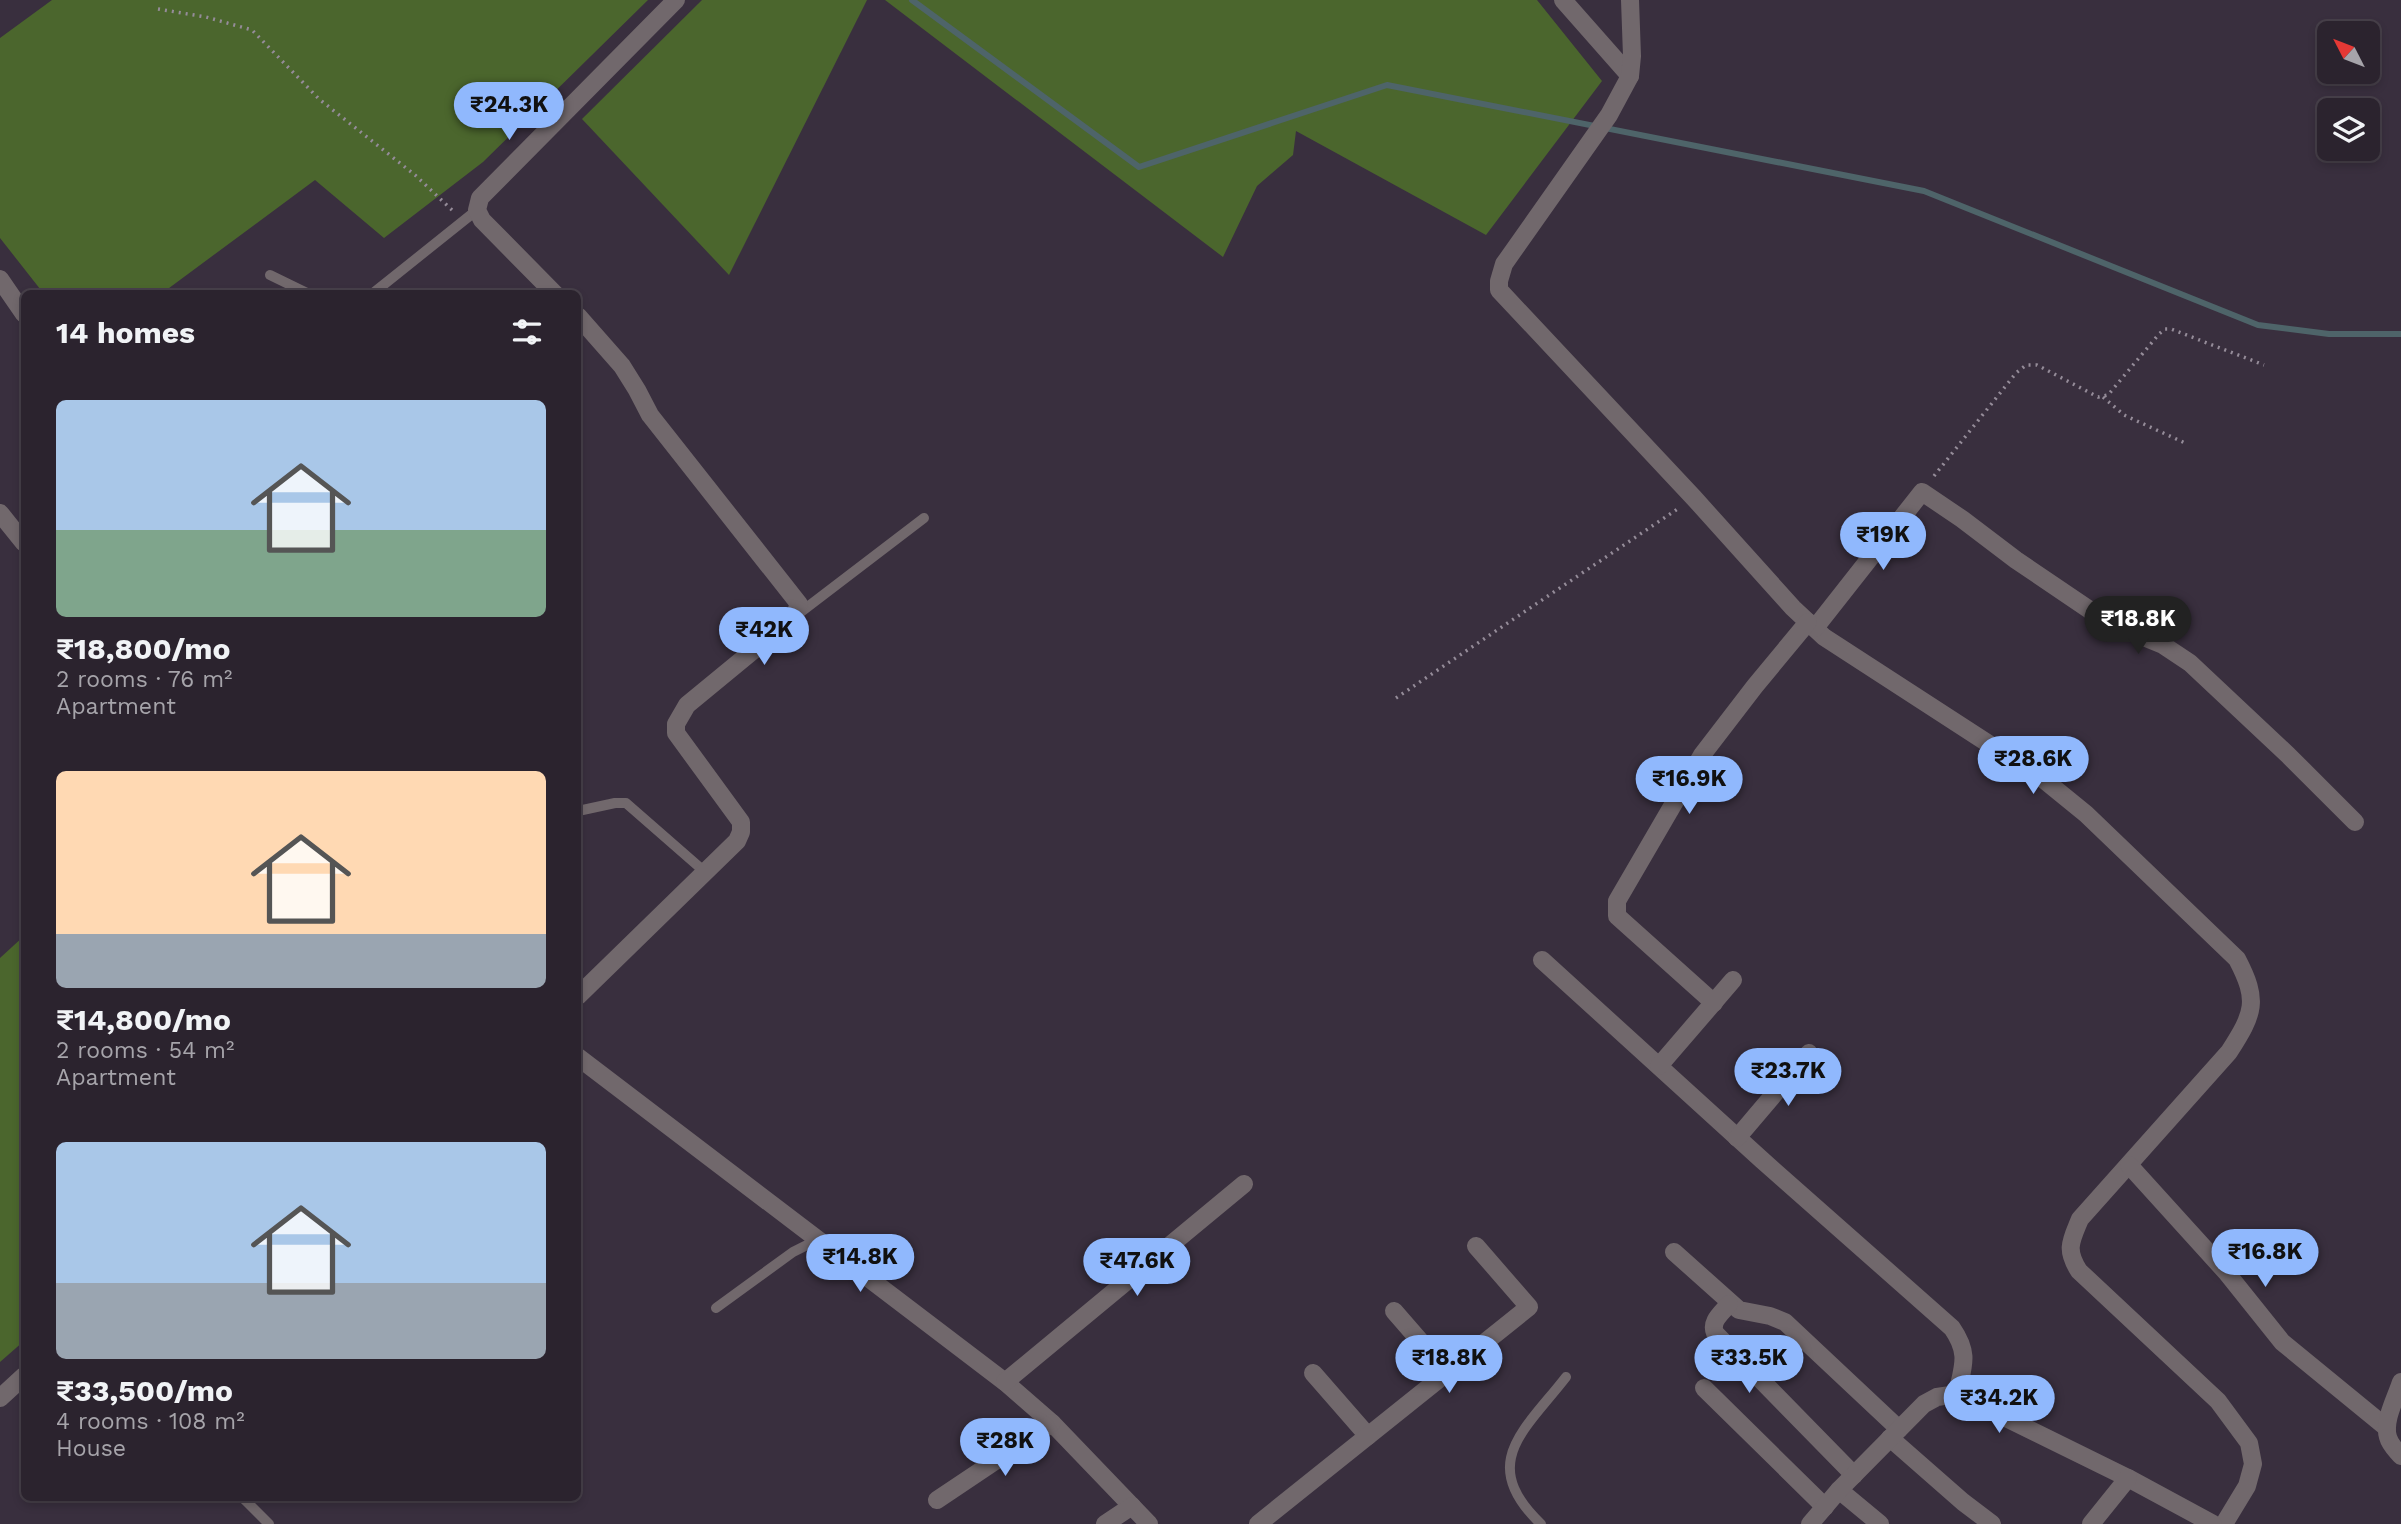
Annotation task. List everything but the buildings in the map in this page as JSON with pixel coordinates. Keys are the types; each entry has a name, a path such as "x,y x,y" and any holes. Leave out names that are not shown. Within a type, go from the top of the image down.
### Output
{"street":[{"path":"551,290 482,220 470,215 480,198 676,0"},
{"path":"1563,0 1630,76"},
{"path":"1630,0 1630,76 1609,115 1504,264 1499,290 1793,608 1824,637 2043,779 2086,814 2237,959 2249,981 2252,1006 2245,1028 2229,1052 2080,1219 2071,1241 2070,1257 2079,1271 2218,1401 2249,1443 2252,1464 2247,1486 2224,1524"},
{"path":"0,279 21,310"},
{"path":"581,319 622,366 650,415 797,599 798,610 794,617 687,705 676,724 676,733 741,822 737,841 581,993"},
{"path":"1714,1003 1617,916 1617,901 1702,755 1755,686 1812,625 1922,492 2109,623 2163,645 2190,663 2288,755 2354,822"},
{"path":"0,513 21,539"},
{"path":"1542,960 1737,1138 1952,1328 1961,1341 1965,1356 1957,1394"},
{"path":"1659,1066 1733,980"},
{"path":"1737,1138 1809,1053"},
{"path":"581,1059 1005,1382 1052,1423 1149,1524"},
{"path":"2129,1165 2226,1272 2283,1342 2387,1428"},
{"path":"1005,1382 1244,1184"},
{"path":"1258,1524 1529,1307 1476,1246"},
{"path":"1674,1252 1729,1304 1739,1310 1785,1322 1963,1502 1992,1524"},
{"path":"1729,1304 1714,1322 1715,1333 1854,1475"},
{"path":"1394,1311 1447,1373"},
{"path":"1313,1373 1368,1436"},
{"path":"0,1398 21,1379"},
{"path":"2401,1382 2387,1428 2390,1444 2401,1456"},
{"path":"1704,1388 1825,1507"},
{"path":"1811,1524 1839,1490 1924,1404 1937,1397 1957,1394 2129,1478 2213,1524"},
{"path":"937,1500 1052,1423"},
{"path":"2091,1524 2129,1478"},
{"path":"1839,1490 1880,1524"},
{"path":"1105,1524 1132,1506"}],"lane":[{"path":"377,290 470,215"},
{"path":"270,275 301,290"},
{"path":"794,617 924,518"},
{"path":"581,810 626,803 705,872"},
{"path":"716,1308 793,1252 819,1239"},
{"path":"1541,1524 1515,1492 1509,1476 1510,1458 1515,1444 1566,1377"},
{"path":"246,1501 269,1524"}],"path":[{"path":"158,9 206,17 252,30 319,99 470,215"},
{"path":"1922,492 2016,373 2026,365 2037,365 2098,397 2103,397 2108,395 2159,334 2165,329 2171,329 2264,365"},
{"path":"2103,397 2124,415 2185,443"},
{"path":"1396,698 1694,498"}],"green space":[{"path":"52,0 648,0 483,162 384,238 315,180 166,290 41,290 0,238 0,38"},
{"path":"702,0 867,0 729,275 582,119"},
{"path":"885,0 1537,0 1602,81 1486,235 1296,131 1293,155 1257,186 1223,257"},
{"path":"21,939 21,1344 0,1362 0,958"}],"waterway":[{"path":"912,0 1139,167 1387,85 1924,191 2258,325 2329,334 2401,334"}]}
